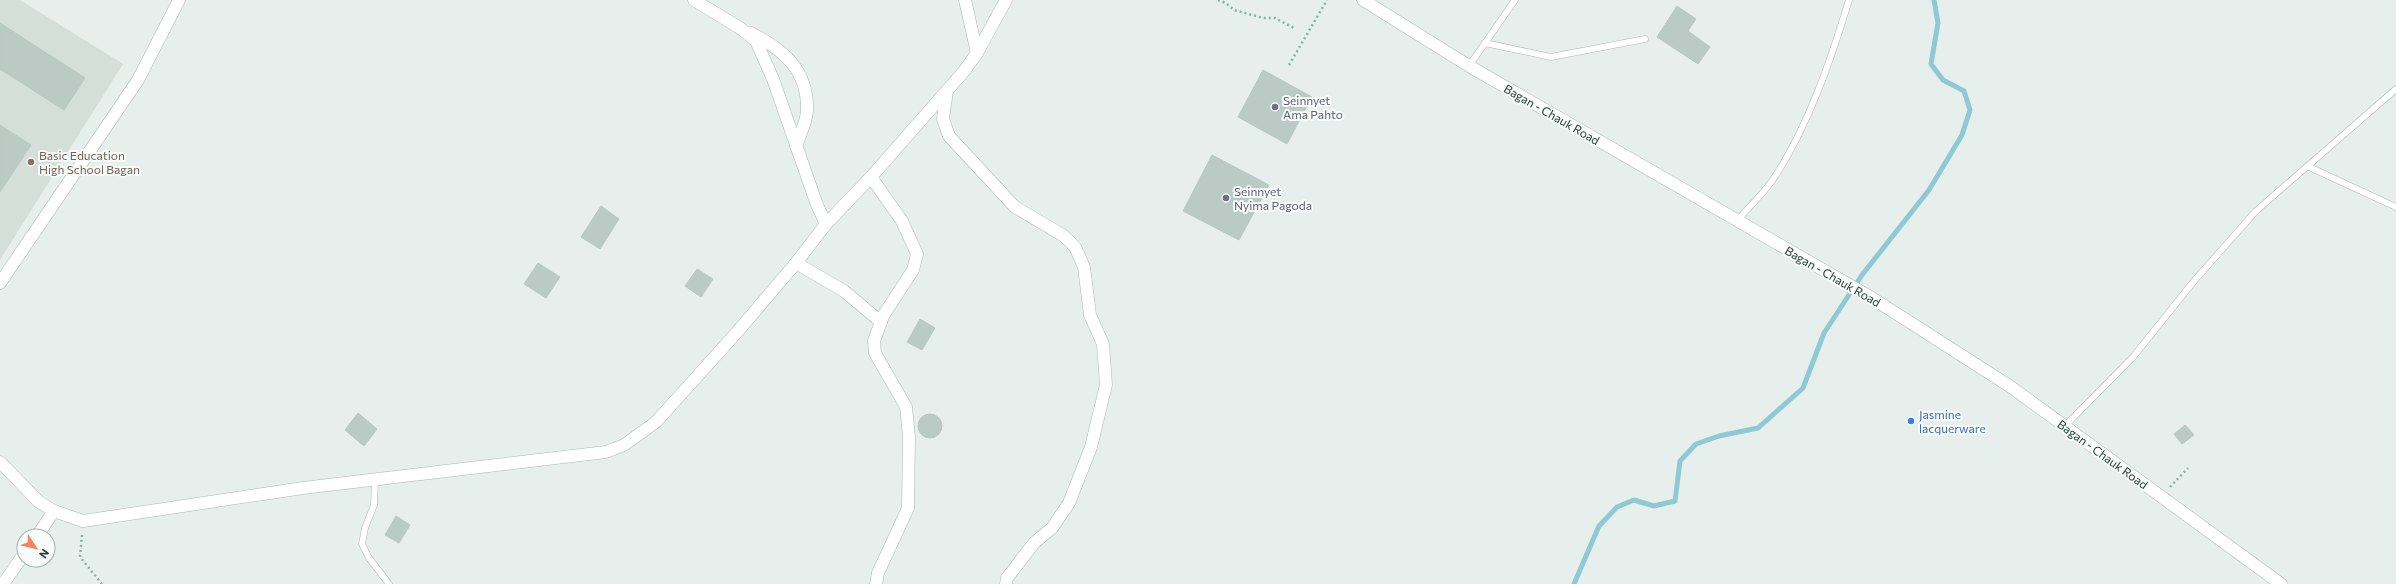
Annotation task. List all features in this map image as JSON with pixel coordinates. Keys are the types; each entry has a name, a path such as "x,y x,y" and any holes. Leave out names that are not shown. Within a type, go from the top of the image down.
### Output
{"street":[{"path":"0,283 138,80 179,0"},
{"path":"694,0 775,46 791,61 804,82 807,111 796,146"},
{"path":"965,0 977,53"},
{"path":"0,462 39,502 54,511 83,521 303,488 606,452 624,445 656,422 796,263 826,224 871,178 947,91 977,53 1006,0"},
{"name":"Bagan - Chauk Road","path":"1363,0 1469,66 1872,298 2011,387 2281,584"},
{"path":"736,25 756,41 763,56 817,205 826,224"},
{"path":"947,91 944,118 949,136 1015,207 1064,236 1075,246 1084,267 1090,315 1103,344 1106,385 1091,447 1069,503 1052,528 1029,549 1007,578 1006,584"},
{"path":"871,178 902,221 916,254 913,270 881,322 874,341 875,353 906,407 908,437 908,508 878,573 876,584"},
{"path":"796,263 844,291 881,322"},
{"path":"42,528 54,511"},
{"path":"3,584 16,565"}],"lane":[{"path":"1469,66 1515,0"},
{"path":"1737,221 1748,207 1762,195 1794,144 1834,47 1849,0"},
{"path":"1485,43 1551,57 1645,39"},
{"path":"2065,426 2132,357 2194,281 2256,211 2396,89"},
{"path":"2307,166 2396,207"},
{"path":"375,479 374,505 365,528 362,544 369,558 389,584"}],"path":[{"path":"1218,0 1234,10 1263,18 1275,18 1294,28"},
{"path":"1289,65 1327,0"},
{"path":"2162,496 2188,468"},
{"path":"83,521 80,557 102,584"}],"shaded area":[{"name":"Basic Education High School Bagan","path":"0,0 20,0 123,64 0,260"}],"building":[{"path":"1677,6 1696,19 1688,31 1710,47 1698,64 1657,37"},
{"path":"0,23 85,78 64,110 0,69"},
{"name":"Seinnyet Ama Pahto","path":"1263,70 1312,97 1287,144 1238,117"},
{"path":"0,125 31,145 0,192"},
{"name":"Seinnyet Nyima Pagoda","path":"1212,155 1269,185 1239,240 1183,211"},
{"path":"601,206 619,219 600,249 581,237"},
{"path":"538,263 560,277 546,298 524,284"},
{"path":"697,269 713,279 701,297 685,286"},
{"path":"920,319 935,328 922,350 907,342"},
{"path":"358,413 377,429 364,446 345,430"},
{"path":"930,414 935,415 941,421 941,431 935,437 930,438 925,437 919,431 918,426 919,421 925,415"},
{"path":"2185,425 2194,435 2182,444 2174,434"},
{"path":"396,516 410,525 399,543 385,535"}],"waterway":[{"path":"1574,584 1599,526 1617,507 1634,500 1654,506 1675,501 1680,461 1696,444 1719,436 1758,428 1803,388 1824,333 1862,275 1929,190 1962,135 1970,110 1964,91 1943,80 1931,64 1938,23 1934,0"}],"place":[{"name":"Seinnyet Ama Pahto","path":"1275,107"},
{"name":"Basic Education High School Bagan","path":"31,162"},
{"name":"Seinnyet Nyima Pagoda","path":"1226,198"},
{"name":"Jasmine lacquerware","path":"1911,421"}]}
